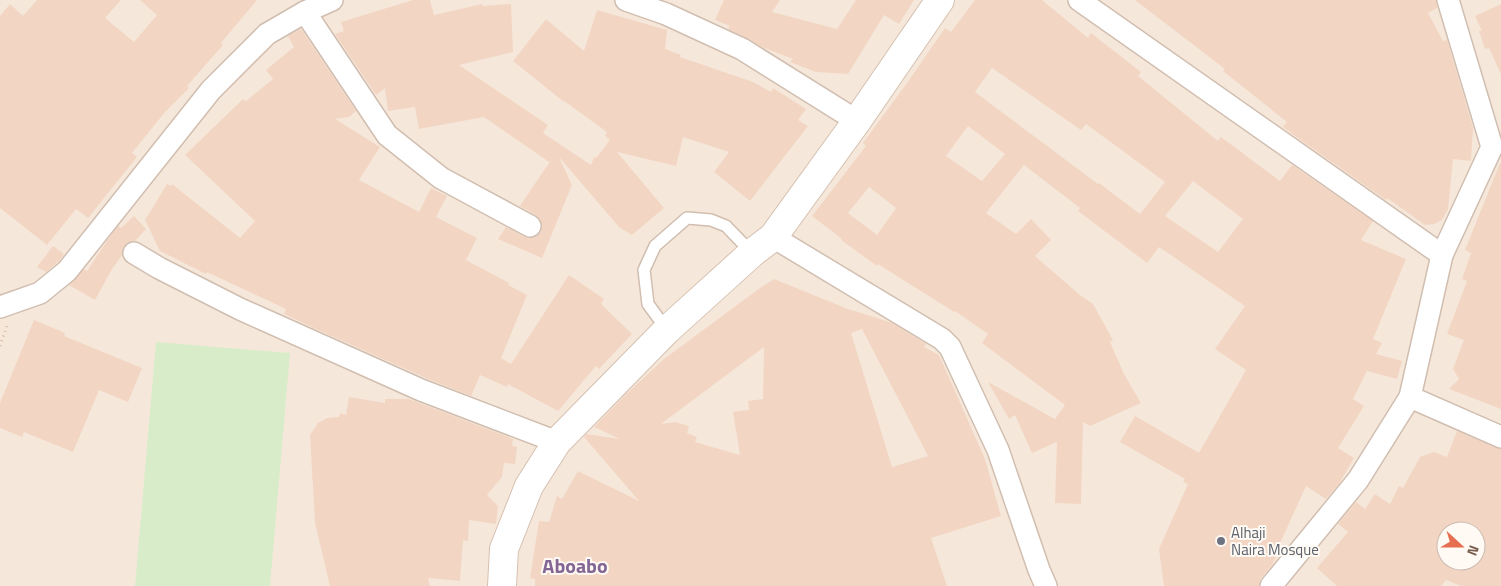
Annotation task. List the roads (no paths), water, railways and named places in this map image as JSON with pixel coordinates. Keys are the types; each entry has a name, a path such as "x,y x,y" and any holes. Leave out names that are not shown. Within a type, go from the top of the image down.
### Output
{"street":[{"path":"0,307 40,293 67,271 211,90 267,34 305,12 332,0"},
{"path":"626,0 666,14 742,48 857,121"},
{"path":"502,586 504,549 529,486 557,442 667,330 762,245 857,121 940,0"},
{"path":"1078,0 1442,255"},
{"path":"1281,583 1358,480 1410,397 1442,255 1496,149 1448,0"},
{"path":"305,12 387,135 441,178 530,226"},
{"path":"762,245 942,339 950,346 998,450 1046,586"},
{"path":"134,253 159,268 240,309 421,390 557,442"},
{"path":"1410,397 1501,437"}],"lane":[{"path":"667,330 648,304 644,270 655,246 687,218 711,220 762,245"}],"place":[{"name":"Alhaji Naira Mosque","path":"1221,541"}],"district":[{"name":"Aboabo","path":"575,565"}]}
